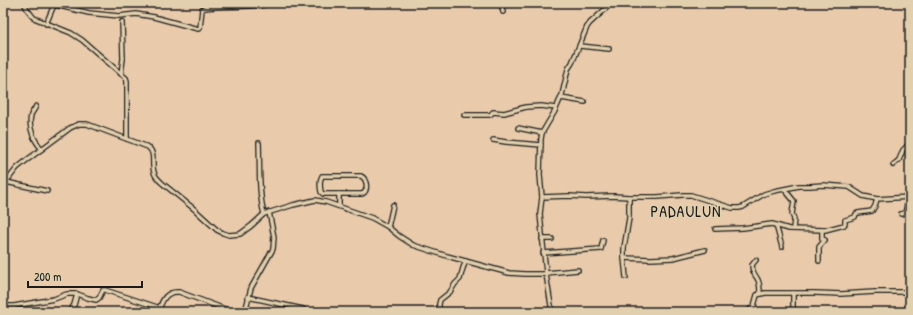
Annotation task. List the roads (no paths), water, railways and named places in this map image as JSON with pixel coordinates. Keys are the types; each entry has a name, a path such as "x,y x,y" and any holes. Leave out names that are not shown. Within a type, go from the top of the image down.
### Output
{"street":[{"path":"24,3 27,10 34,18 71,33 82,40 127,81 127,139"},
{"path":"46,24 52,4 89,13 119,16 136,14 154,17 198,29 200,28 202,9 204,8 254,6 264,5 266,3"},
{"path":"501,3 503,12"},
{"path":"552,312 546,273 540,214 542,197 540,145 542,133 561,98 568,69 580,46 587,27 612,3"},
{"path":"121,74 123,59 122,22"},
{"path":"580,46 609,49"},
{"path":"561,98 585,102"},
{"path":"36,106 31,116 32,129 37,144 42,149"},
{"path":"464,115 490,115 492,112 504,113 532,106 556,108"},
{"path":"3,186 17,168 70,128 79,124 87,124 140,143 151,149 154,173 162,184 193,208 217,230 229,235 240,234 264,214 315,200 340,206 372,218 388,226 399,236 413,245 510,274 578,270"},
{"path":"518,128 542,133"},
{"path":"493,140 540,145"},
{"path":"259,143 260,182 264,214"},
{"path":"893,165 900,160 903,150 910,143"},
{"path":"322,176 361,176 366,179 365,193 339,194 323,194 321,192 320,180 322,176"},
{"path":"6,182 47,191"},
{"path":"542,197 657,197 682,195 691,196 732,208 739,208 764,194 774,191 799,186 823,185 849,188 863,196 876,199 910,197 905,212 901,214"},
{"path":"785,190 794,201 792,214 794,219 793,229"},
{"path":"339,194 340,206"},
{"path":"626,277 624,248 629,218 628,197"},
{"path":"715,229 743,228 772,224 793,229 822,230 839,227 844,224 845,220 855,217 858,213 872,211 875,206 876,199"},
{"path":"388,226 393,205"},
{"path":"245,312 251,288 273,249 274,237 269,212"},
{"path":"776,225 782,247"},
{"path":"818,261 819,247 825,240 822,238 822,230"},
{"path":"542,239 552,239"},
{"path":"544,253 601,249 603,240"},
{"path":"624,258 641,260 673,258 705,250"},
{"path":"756,260 752,265 752,268 759,281 760,294"},
{"path":"439,312 440,300 450,292 460,279 466,261"},
{"path":"3,306 14,306 54,299 67,294 77,294 96,300 99,298 103,290 105,290 159,310 166,296 170,292 174,291 233,312"},
{"path":"793,292 793,310"},
{"path":"747,312 754,306 756,297 760,294 793,292 841,294 910,292"},
{"path":"69,312 74,305 77,294"},
{"path":"248,297 303,309 303,312"}],"district":[{"name":"PADAULUN","path":"686,211"}]}
